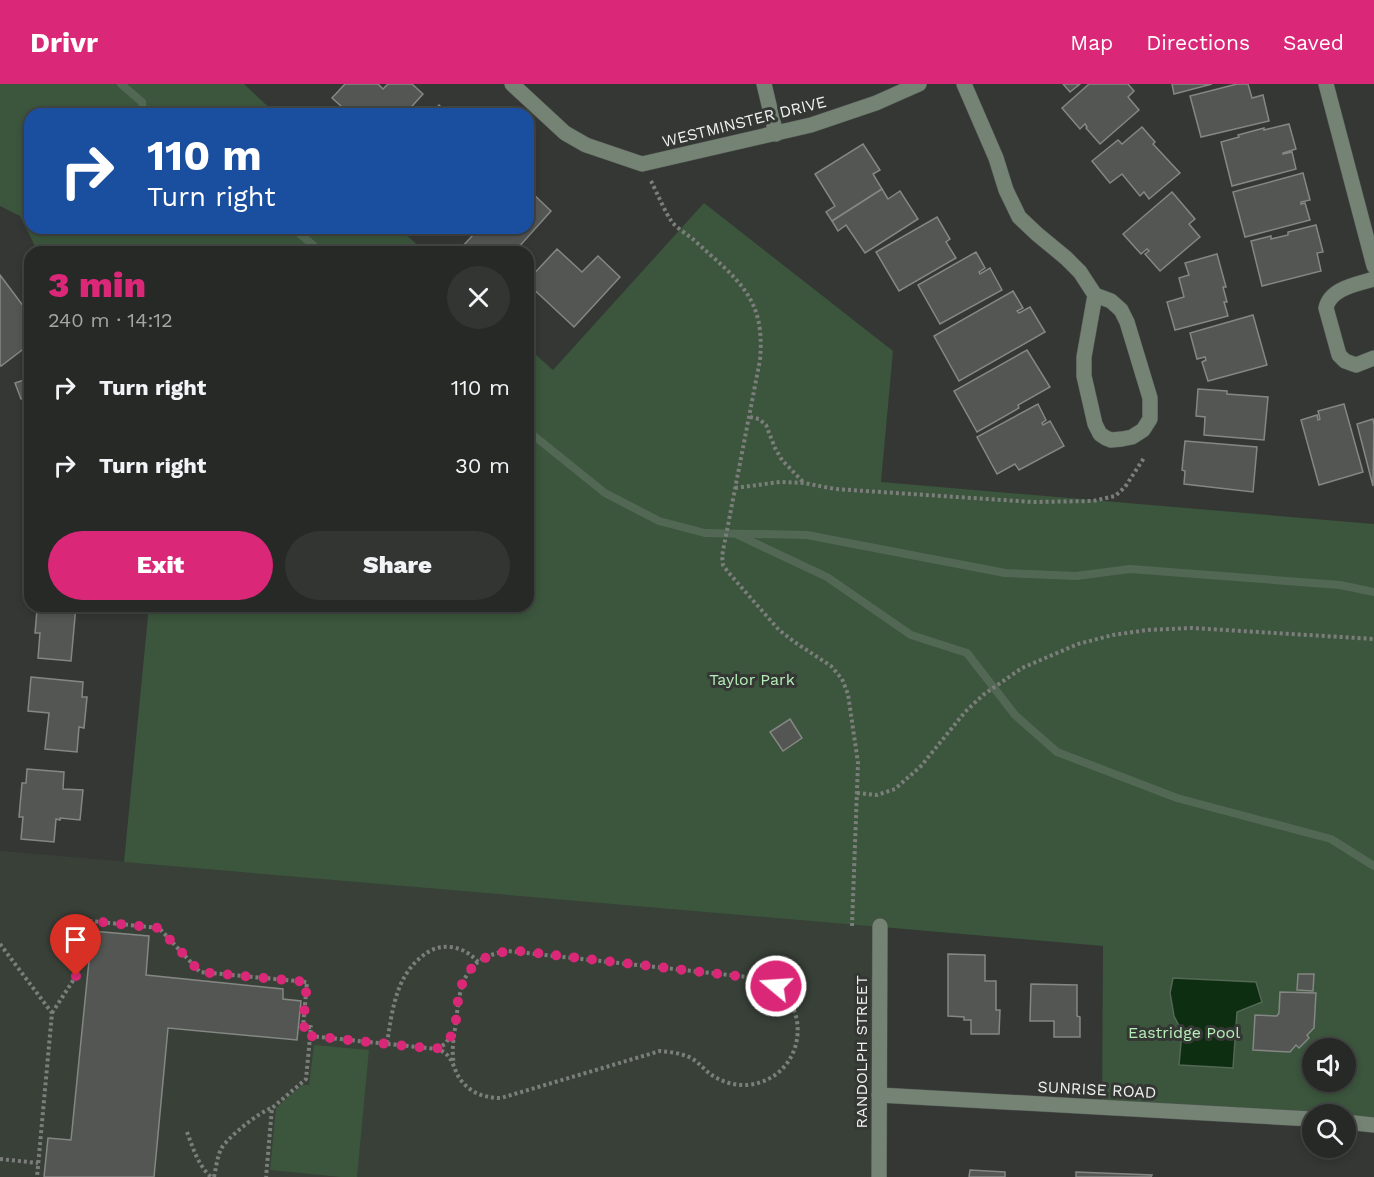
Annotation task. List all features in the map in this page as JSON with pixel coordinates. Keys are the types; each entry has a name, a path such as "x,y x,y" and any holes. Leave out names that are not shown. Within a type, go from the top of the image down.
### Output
{"street":[{"path":"512,84 566,134 586,145 642,164"},
{"path":"764,84 776,134"},
{"name":"WESTMINSTER DRIVE","path":"642,164 811,125 876,103 919,84"},
{"path":"964,84 1019,217 1080,272 1095,295 1111,301 1121,310 1127,322 1150,398 1150,419 1143,430 1132,437 1111,440 1100,434 1095,424 1084,376 1084,357 1095,295"},
{"path":"1326,84 1374,266"},
{"path":"1374,279 1331,296 1326,308 1339,355 1344,361 1356,364 1374,358"},
{"name":"RANDOLPH STREET","path":"879,1177 880,926"},
{"name":"SUNRISE ROAD","path":"879,1095 1302,1118"},
{"path":"1356,1123 1374,1125"}],"path":[{"path":"642,164 673,223 738,281 754,304 762,344 722,556 723,565 779,630 831,666 842,679 848,694 858,763 852,926"},
{"path":"750,417 759,419 766,425 782,460 804,483"},
{"path":"735,488 780,482 804,483 836,489 1033,502 1093,501 1115,496 1125,487 1144,458"},
{"path":"856,793 877,795 895,789 921,766 965,712 983,695 1022,668 1078,644 1113,635 1147,630 1192,628 1374,639"},
{"path":"36,1177 52,1013 76,976 81,931 90,921 159,928 200,972 307,982 303,1027 311,1027 306,1079 272,1108 265,1109 227,1142 220,1152 213,1177 205,1171 197,1158 187,1132"},
{"path":"0,944 52,1013"},
{"path":"387,1043 399,988 404,976 417,960 431,949 446,947 464,950 478,962"},
{"path":"518,951 757,978 776,986 791,1004 797,1025 796,1045 785,1066 775,1076 748,1085 722,1081 692,1058 660,1051 508,1096 495,1098 478,1094 462,1082 452,1056 462,984 478,962 498,952 518,951"},
{"path":"436,1049 445,1044 455,1030"},
{"path":"310,1036 436,1049 444,1052 454,1064"},
{"path":"266,1177 272,1108"},
{"path":"0,1159 38,1163"}],"shaded area":[{"path":"0,851 880,926 879,1177 0,1177"},
{"path":"1173,978 1256,982 1262,1002 1237,1012 1233,1068 1179,1065 1182,1032 1174,1016 1170,993"}],"green space":[{"path":"0,84 244,84 270,108 24,108 24,224 20,216 0,206"},
{"name":"Taylor Park","path":"704,203 893,351 881,482 1374,524 1374,1125 1356,1123 1356,1104 1302,1104 1302,1113 1102,1107 1103,946 124,862 148,612 534,612 534,353 553,370"},
{"path":"29,234 406,234 418,246 35,246"},
{"path":"314,1045 369,1050 357,1177 270,1170 276,1108 302,1085 309,1085"}],"building":[{"path":"345,84 378,84 383,89 388,84 412,84 423,94 410,108 343,108 332,98"},
{"path":"1063,84 1080,84 1070,92"},
{"path":"1089,84 1128,84 1134,91 1128,97 1139,110 1100,144 1085,124 1080,129 1062,108"},
{"path":"1172,84 1212,84 1174,94"},
{"path":"1237,84 1248,84 1252,98 1263,95 1269,121 1201,137 1190,96"},
{"path":"1289,124 1296,149 1283,154 1292,152 1296,169 1232,186 1221,142 1264,128 1264,130"},
{"path":"1142,127 1155,142 1153,144 1180,173 1149,199 1144,192 1140,196 1122,174 1110,183 1092,161 1118,140 1122,144"},
{"path":"863,144 880,170 873,174 882,189 832,221 826,212 835,206 815,174"},
{"path":"1303,173 1310,200 1301,202 1301,204 1305,203 1310,220 1245,237 1233,192"},
{"path":"882,189 888,199 900,191 918,219 865,253 846,225 838,231 832,221"},
{"path":"1172,192 1195,219 1189,224 1200,237 1160,271 1145,254 1149,251 1147,249 1141,254 1123,234"},
{"path":"534,195 551,211 534,230"},
{"path":"937,217 950,239 946,242 956,258 899,291 876,252"},
{"path":"1316,225 1323,252 1317,253 1321,271 1262,286 1251,241 1288,235 1288,232"},
{"path":"530,234 520,246 463,246 473,235"},
{"path":"557,249 582,272 598,256 620,277 574,327 534,290 534,274"},
{"path":"976,252 985,268 979,272 980,274 990,268 1002,290 940,324 918,285"},
{"path":"1217,254 1226,287 1223,287 1227,302 1224,302 1228,316 1175,330 1167,302 1184,297 1179,278 1189,275 1185,263"},
{"path":"0,275 24,307 24,349 1,366"},
{"path":"1013,291 1023,308 1017,311 1019,313 1030,307 1045,332 959,381 934,336"},
{"path":"1253,315 1267,365 1208,381 1202,362 1206,360 1205,357 1197,359 1190,333"},
{"path":"1027,350 1050,387 977,432 954,391"},
{"path":"24,380 24,398 21,399 15,383"},
{"path":"1198,389 1268,397 1264,440 1204,435 1205,417 1196,416"},
{"path":"1038,404 1046,420 1042,423 1043,425 1050,421 1064,446 1019,470 1015,464 997,474 977,437"},
{"path":"1344,404 1363,472 1319,485 1301,420 1317,415 1318,420 1320,419 1318,411"},
{"path":"1373,419 1374,425 1373,486 1357,424"},
{"path":"1185,441 1257,447 1253,492 1184,484 1185,471 1182,470"},
{"path":"37,612 75,612 71,661 38,658 40,633 35,633"},
{"path":"31,677 83,682 82,697 87,697 84,728 79,727 77,752 45,749 49,713 28,711"},
{"path":"790,719 802,738 783,751 770,732"},
{"path":"27,769 64,772 63,789 83,790 80,820 56,819 54,842 21,839 23,817 19,817 22,783 26,783"},
{"path":"92,931 149,936 146,975 283,989 283,999 301,1001 297,1040 168,1028 154,1177 44,1177 48,1138 71,1140"},
{"path":"948,954 985,955 985,981 996,981 996,1010 1000,1010 999,1034 971,1034 971,1020 948,1016"},
{"path":"1298,974 1314,974 1313,991 1297,990"},
{"path":"1031,984 1077,985 1080,1037 1054,1037 1054,1021 1030,1021"},
{"path":"1280,992 1316,993 1314,1028 1307,1035 1309,1038 1302,1038 1302,1045 1299,1048 1296,1045 1290,1052 1253,1050 1255,1015 1277,1016"},
{"path":"970,1170 1005,1172 1005,1177 969,1177"},
{"path":"1076,1172 1152,1175 1151,1177 1076,1177"}],"waterway":[{"path":"121,84 142,102 142,108"},
{"path":"300,234 314,246"},
{"path":"534,436 605,493 659,521 705,533 807,535 1005,573 1076,576 1130,569 1340,585 1374,592"},
{"path":"738,535 827,577 911,635 967,653 1015,715 1057,752 1177,798 1331,839 1374,866"}],"route":[{"path":"76,976 81,931 90,921 159,928 200,972 307,982 303,1027 311,1027 310,1036 436,1049 445,1044 455,1030 459,995 468,974 481,959 498,952 518,951 757,978 776,986"}],"park label":[{"name":"Eastridge Pool","path":"1184,1032"}]}
